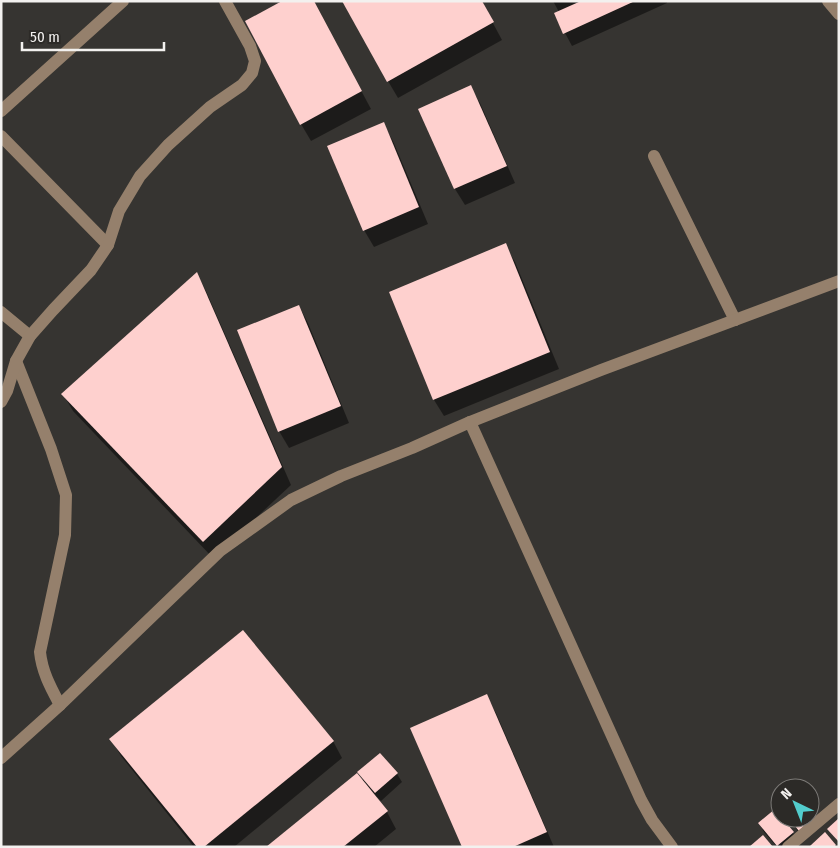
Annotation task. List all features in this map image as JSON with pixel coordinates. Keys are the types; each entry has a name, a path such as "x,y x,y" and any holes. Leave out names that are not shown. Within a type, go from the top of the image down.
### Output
{"street":[{"path":"1,111 123,1"},
{"path":"1,402 7,391 16,361 30,336 91,270 108,245 119,211 140,176 168,145 210,107 242,86 252,73 255,61 250,46 225,1"},
{"path":"828,1 839,14"},
{"path":"1,136 108,245"},
{"path":"654,156 735,320"},
{"path":"1,758 60,705 220,551 290,500 340,476 412,448 470,422 839,281"},
{"path":"1,312 30,336"},
{"path":"16,361 51,449 66,495 65,535 40,652 41,664 46,678 60,705"},
{"path":"470,422 641,800 652,820 672,847"},
{"path":"788,847 839,804"}],"building":[{"path":"282,1 314,1 362,91 300,125 245,21"},
{"path":"342,1 482,1 494,22 387,82"},
{"path":"581,1 635,1 563,34 554,13"},
{"path":"471,85 507,166 454,189 418,109"},
{"path":"384,122 419,207 363,231 327,146"},
{"path":"506,243 550,352 433,400 389,292"},
{"path":"197,272 282,467 203,542 61,394"},
{"path":"299,305 341,406 278,432 237,330"},
{"path":"243,630 334,741 204,847 197,847 109,739"},
{"path":"487,694 547,832 513,847 462,847 410,728"},
{"path":"380,753 398,773 375,793 357,772"},
{"path":"357,773 388,811 343,847 266,847"},
{"path":"770,813 770,828 791,828 794,832 777,846 758,823"},
{"path":"839,818 839,842 827,829"},
{"path":"825,832 836,845 834,847 810,846"},
{"path":"763,835 773,847 749,847"}]}
